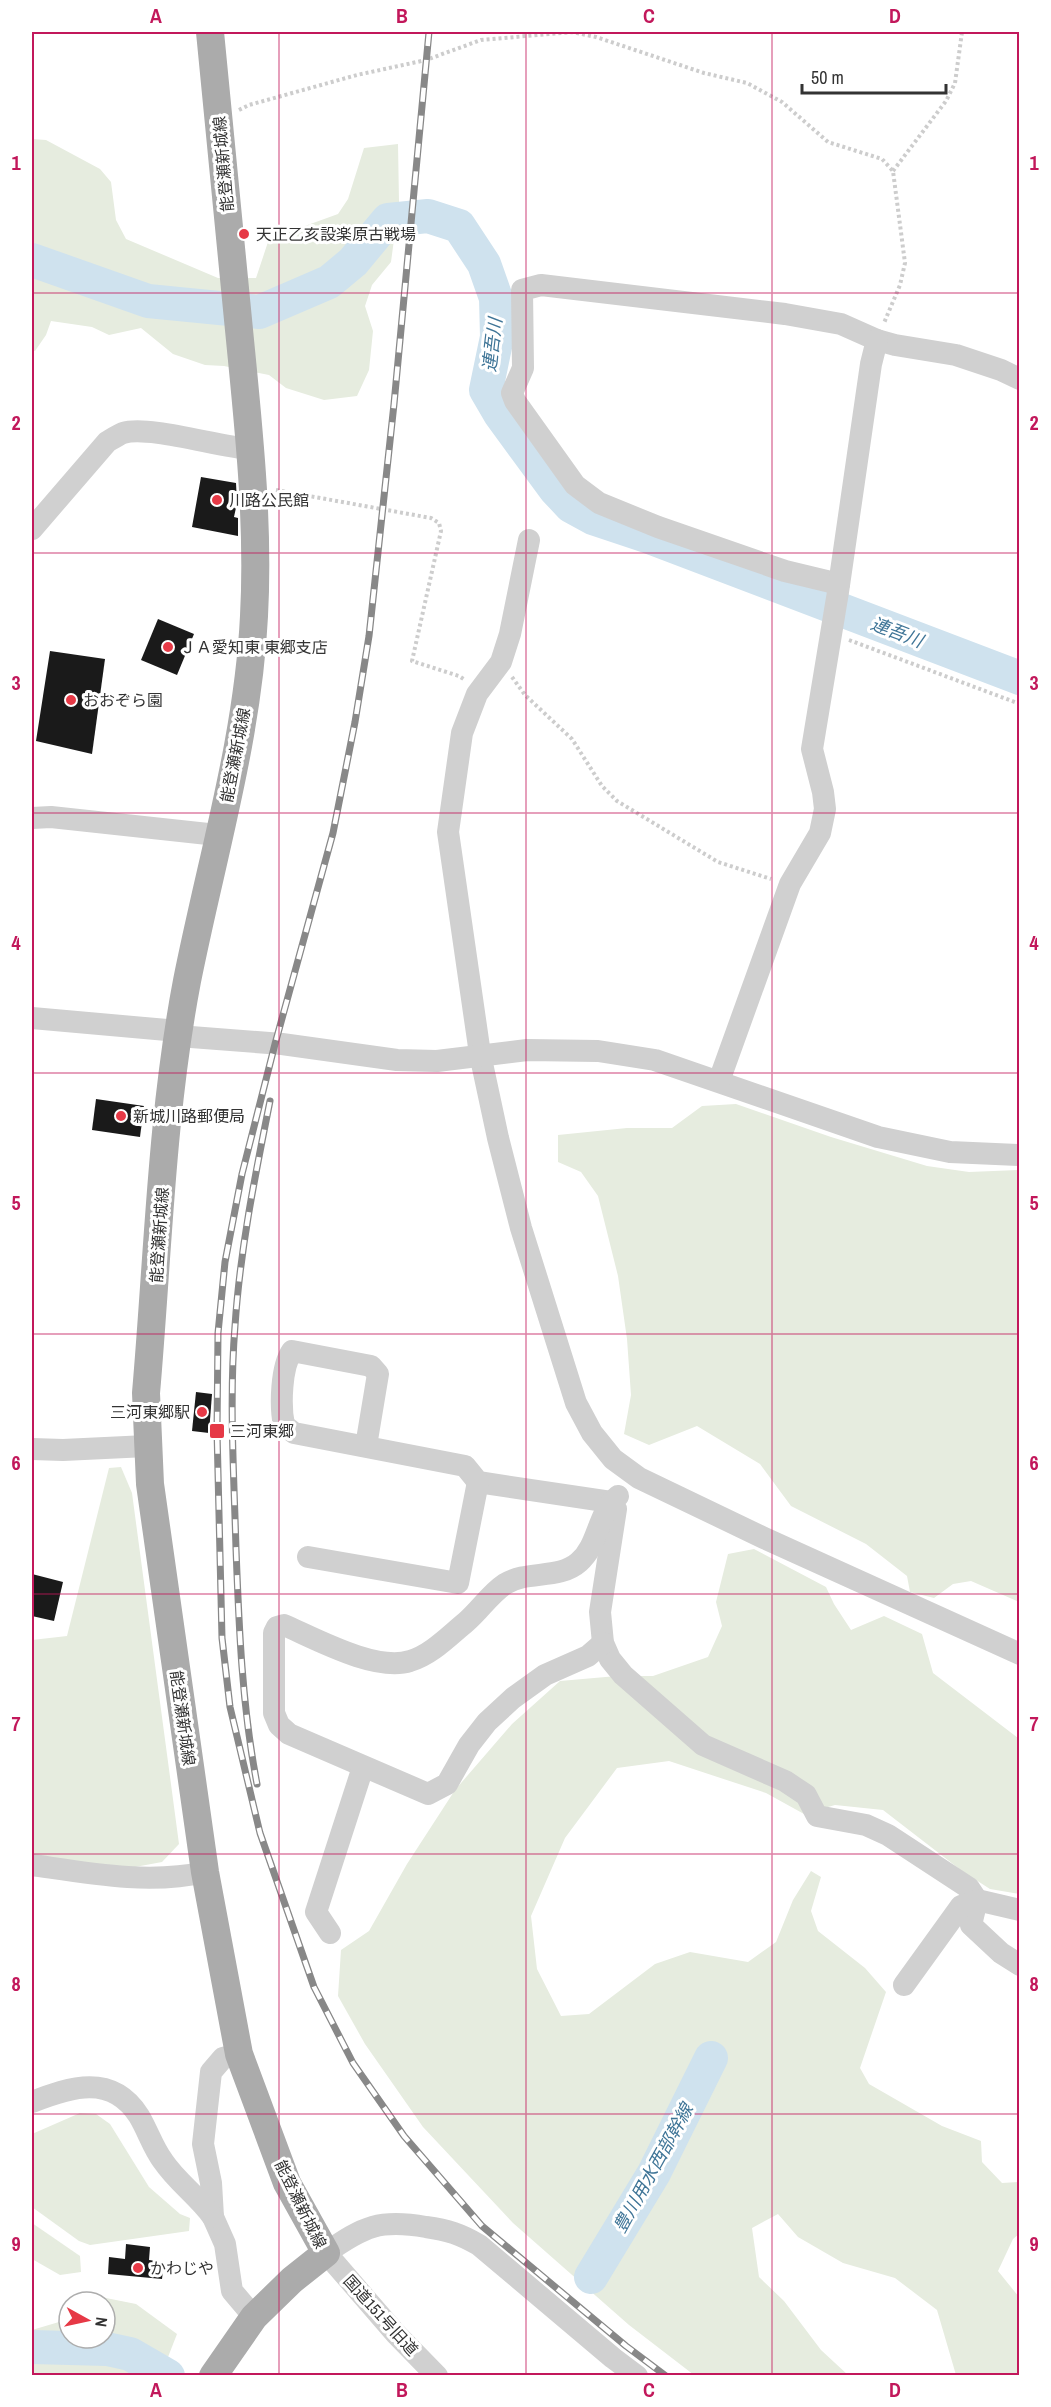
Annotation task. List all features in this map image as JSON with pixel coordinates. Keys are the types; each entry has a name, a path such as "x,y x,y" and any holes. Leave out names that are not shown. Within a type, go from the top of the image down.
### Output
{"main road":[{"name":"能登瀬新城線","path":"210,32 250,449 256,557 251,660 243,722 178,1036 166,1137 146,1393 147,1446 150,1484 205,1872 239,2054 287,2183 326,2253 292,2280 254,2317 213,2376"}],"street":[{"path":"838,588 658,527 599,503 575,485 515,401 512,393 523,368 522,290 541,285 785,314 842,324 877,340 956,355 1020,379"},
{"path":"719,1081 790,884 820,833 825,809 812,748 871,364 877,340"},
{"path":"32,529 107,442 123,433 140,431 250,449"},
{"path":"529,540 510,634 501,662 477,694 462,733 448,832 480,1054 498,1138 521,1228 576,1403 592,1433 613,1459 626,1470 764,1538 1020,1654"},
{"path":"32,818 51,817 219,837"},
{"path":"32,1018 167,1030 178,1036 282,1044 397,1060 437,1061 527,1050 598,1051 655,1060 878,1137 950,1152 1020,1155"},
{"path":"366,1446 378,1374 371,1366 292,1351 286,1360 282,1414 284,1425 294,1433 465,1466 478,1482 614,1499"},
{"path":"32,1449 63,1450 147,1446"},
{"path":"603,1643 588,1656 545,1675 513,1698 487,1722 469,1745 447,1784 428,1794 289,1734 279,1725 274,1713 272,1686 274,1633 277,1627 284,1625 346,1652 376,1660 396,1664 411,1661 431,1651 506,1583 524,1576 566,1570 578,1562 589,1549 626,1470"},
{"path":"308,1557 458,1583 478,1482"},
{"path":"614,1499 600,1612 603,1643 610,1659 623,1676 703,1745 785,1781 806,1795 817,1816 866,1824 888,1835 969,1888 976,1900 971,1925 1001,1953 1020,1965"},
{"path":"330,1933 315,1912 363,1767"},
{"path":"32,1864 129,1877 183,1877 205,1872"},
{"path":"904,1985 961,1906 976,1900 1020,1910"},
{"path":"213,2217 211,2183 203,2144 211,2072 223,2058 239,2054"},
{"path":"32,2102 63,2090 83,2086 101,2088 122,2097 138,2115 162,2161 201,2201 213,2217 225,2244 232,2291 254,2317"},
{"path":"326,2253 349,2236 377,2225 399,2222 460,2233 479,2245 612,2358 637,2376"},
{"name":"国道151号旧道","path":"326,2253 389,2327 436,2376"}],"path":[{"path":"218,115 236,112 249,105 357,75 426,60 481,40 572,32 597,34 704,73 747,83 782,102 828,142 882,159 893,171 905,263 900,285 877,340"},
{"path":"893,171 946,101 955,83 962,32"},
{"path":"252,489 268,489 431,518 439,523 441,531 412,661 459,676 470,684 477,694"},
{"path":"831,628 1020,704"},
{"path":"501,662 525,695 572,739 602,786 617,801 718,862 751,874 790,884"}],"shaded area":[{"path":"32,139 46,140 100,169 111,182 116,220 126,239 218,278 256,278 269,239 338,214 348,199 364,148 398,144 399,202 391,262 372,285 365,306 373,331 369,370 357,396 324,400 286,388 269,375 224,366 205,365 173,354 141,328 109,335 92,327 51,321 46,335 35,351 32,350"},
{"path":"736,1104 831,1137 927,1166 969,1172 1019,1170 1019,1602 971,1581 953,1584 934,1598 910,1592 907,1576 866,1544 791,1506 760,1464 697,1426 649,1445 624,1434 631,1395 627,1339 618,1276 598,1196 581,1172 558,1162 558,1135 627,1128 672,1128 702,1106"},
{"path":"121,1467 132,1493 179,1844 162,1862 108,1872 32,1855 32,1640 67,1636 109,1468"},
{"path":"754,1549 826,1587 851,1630 884,1616 922,1634 933,1673 1018,1738 1019,1894 990,1889 962,1871 883,1810 835,1805 804,1814 766,1793 669,1761 617,1768 565,1838 531,1916 537,1969 561,2016 589,2014 655,1964 690,1952 748,1962 776,1942 793,1900 811,1871 821,1877 811,1911 818,1931 865,1968 886,1992 860,2068 869,2084 942,2126 981,2141 982,2162 1002,2183 1019,2182 1019,2234 1013,2239 998,2271 1019,2297 1019,2375 956,2375 937,2310 895,2278 843,2263 798,2237 778,2214 752,2228 759,2277 784,2301 821,2350 848,2375 694,2375 629,2325 513,2223 423,2127 365,2044 338,1996 341,1950 369,1931 407,1864 455,1790 512,1724 560,1681 617,1676 653,1676 708,1657 722,1626 716,1602 728,1554"},
{"path":"80,2113 96,2114 110,2124 149,2187 180,2214 190,2218 189,2231 90,2245 79,2241 32,2207 32,2134"},
{"path":"32,2223 80,2256 81,2272 60,2275 32,2259"},
{"path":"117,2300 136,2304 177,2334 161,2375 32,2375 32,2330 57,2323 57,2350 117,2350"}],"building":[{"name":"川路公民館","path":"201,477 236,483 237,503 234,517 238,518 238,536 192,527"},
{"name":"ＪＡ愛知東 東郷支店","path":"158,619 194,634 177,675 141,660"},
{"name":"おおぞら園","path":"50,651 105,659 92,754 36,741"},
{"path":"96,1099 144,1106 140,1137 92,1130"},
{"name":"三河東郷駅","path":"196,1392 212,1394 209,1433 192,1431"},
{"path":"32,1574 63,1582 54,1621 32,1616"},
{"path":"126,2244 150,2247 149,2260 164,2262 162,2279 108,2274 109,2257 125,2259"}],"waterway":[{"name":"連吾川","path":"32,260 148,301 259,312 329,282 353,262 388,220 428,216 459,226 484,264 496,298 497,337 486,390 500,414 555,489 571,506 593,518 647,536 1020,678"},
{"name":"豊川用水西部幹線","path":"591,2277 654,2173 711,2058"},
{"path":"32,2347 107,2349 130,2354 168,2376"}],"railway":[{"path":"429,32 394,404 369,636 355,722 333,833 242,1174 225,1262 218,1333 217,1431 222,1638 230,1707 260,1833 314,1987 353,2063 404,2136 482,2226 626,2346 666,2376"},
{"path":"257,1784 248,1725 240,1638 232,1382 240,1269 270,1101"}],"place":[{"name":"天正乙亥設楽原古戦場","path":"244,234"},
{"name":"川路公民館","path":"217,500"},
{"name":"ＪＡ愛知東 東郷支店","path":"168,647"},
{"name":"おおぞら園","path":"71,700"},
{"name":"新城川路郵便局","path":"121,1116"},
{"name":"三河東郷駅","path":"202,1412"},
{"name":"三河東郷","path":"217,1431"},
{"name":"かわじや","path":"138,2268"}]}
